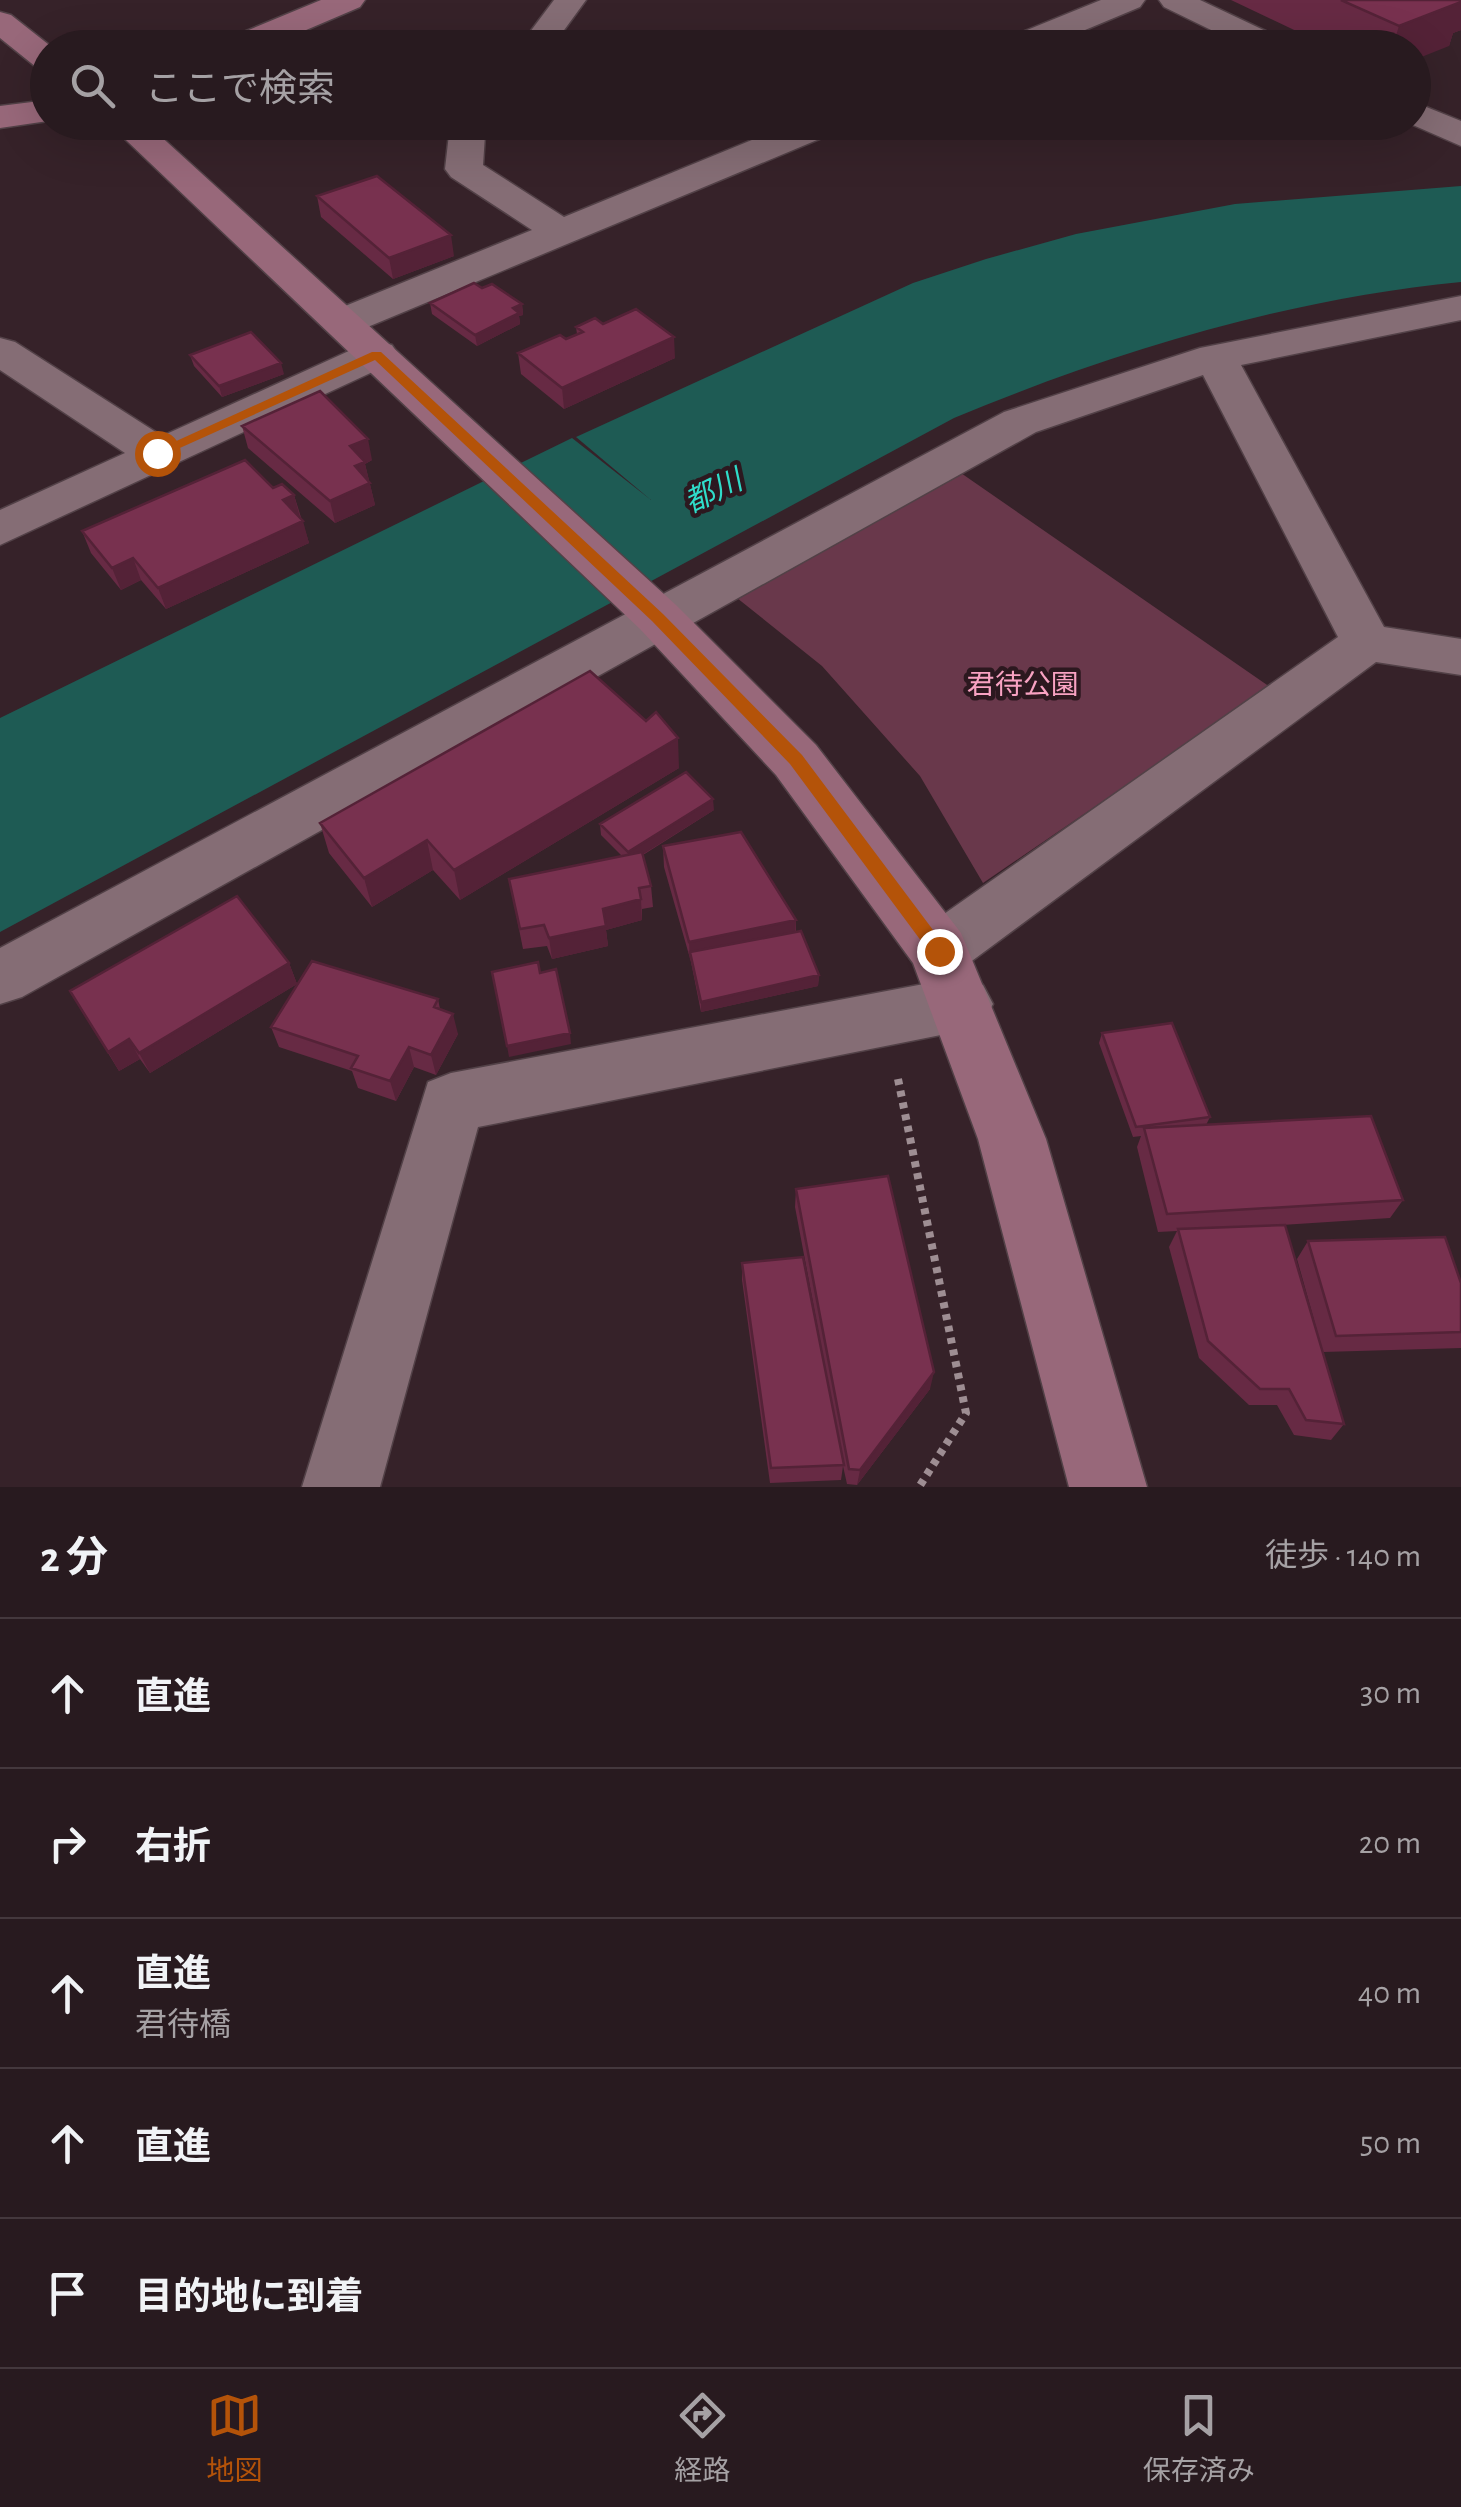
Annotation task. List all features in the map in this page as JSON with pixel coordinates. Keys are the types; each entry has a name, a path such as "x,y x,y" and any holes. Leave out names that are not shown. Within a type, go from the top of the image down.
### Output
{"street":[{"path":"277,30 348,0"},
{"path":"548,30 570,0"},
{"path":"1056,30 1128,0"},
{"path":"1175,0 1238,30"},
{"path":"0,22 30,46"},
{"path":"0,117 30,113"},
{"path":"1431,121 1461,135"},
{"path":"144,140 658,617 796,760 950,978 1012,1139 1108,1487"},
{"path":"466,140 464,169 560,231"},
{"path":"344,322 784,140"},
{"path":"0,978 1020,422 1215,357 1461,308"},
{"path":"0,351 157,453"},
{"path":"0,530 157,453 376,354"},
{"path":"1215,357 1367,642"},
{"path":"341,1487 451,1103 950,978 1367,642 1461,656"}],"path":[{"path":"896,1071 923,1183 966,1412 920,1487"}],"green space":[{"name":"君待公園","path":"958,471 1270,687 983,883 920,776 822,666 737,598"}],"water":[{"name":"都川","path":"1461,186 1461,282 1331,301 1203,331 1077,371 954,418 0,932 0,718 572,438 651,500 576,437 913,283 1076,234 1235,204"}],"building":[{"path":"1341,0 1461,0 1461,2 1399,26"},
{"path":"377,176 451,235 389,258 317,196"},
{"path":"474,283 482,288 492,284 522,304 513,308 519,313 475,335 430,303"},
{"path":"636,309 674,337 562,388 518,353 560,335 566,339 583,332 576,327 595,318 603,324"},
{"path":"251,332 281,363 219,386 190,355"},
{"path":"320,391 368,439 350,446 365,462 355,466 370,483 330,501 242,426"},
{"path":"245,460 273,488 282,484 294,495 283,500 303,521 158,588 133,558 112,568 82,531"},
{"path":"590,671 646,721 656,712 678,738 454,870 427,840 364,878 320,823"},
{"path":"686,772 713,799 628,852 600,824"},
{"path":"741,832 796,920 689,942 663,846"},
{"path":"642,852 651,886 639,888 641,899 603,909 606,926 549,938 544,925 520,929 509,879"},
{"path":"237,896 289,963 139,1053 129,1039 108,1052 70,991"},
{"path":"801,931 819,975 701,1002 690,952"},
{"path":"312,961 438,999 434,1007 453,1014 431,1055 409,1047 390,1081 351,1068 358,1056 271,1027"},
{"path":"538,962 540,973 556,969 570,1033 507,1046 492,972"},
{"path":"1172,1023 1210,1117 1136,1127 1102,1033"},
{"path":"1371,1116 1403,1200 1167,1214 1144,1128"},
{"path":"888,1176 934,1372 860,1470 849,1469 796,1189"},
{"path":"1285,1225 1344,1424 1306,1420 1289,1389 1260,1389 1208,1341 1178,1229"},
{"path":"1445,1237 1461,1283 1461,1332 1336,1336 1308,1241"},
{"path":"803,1257 844,1465 771,1468 742,1263"}],"route":[{"path":"157,453 376,354 658,617 796,760 939,951"}]}
